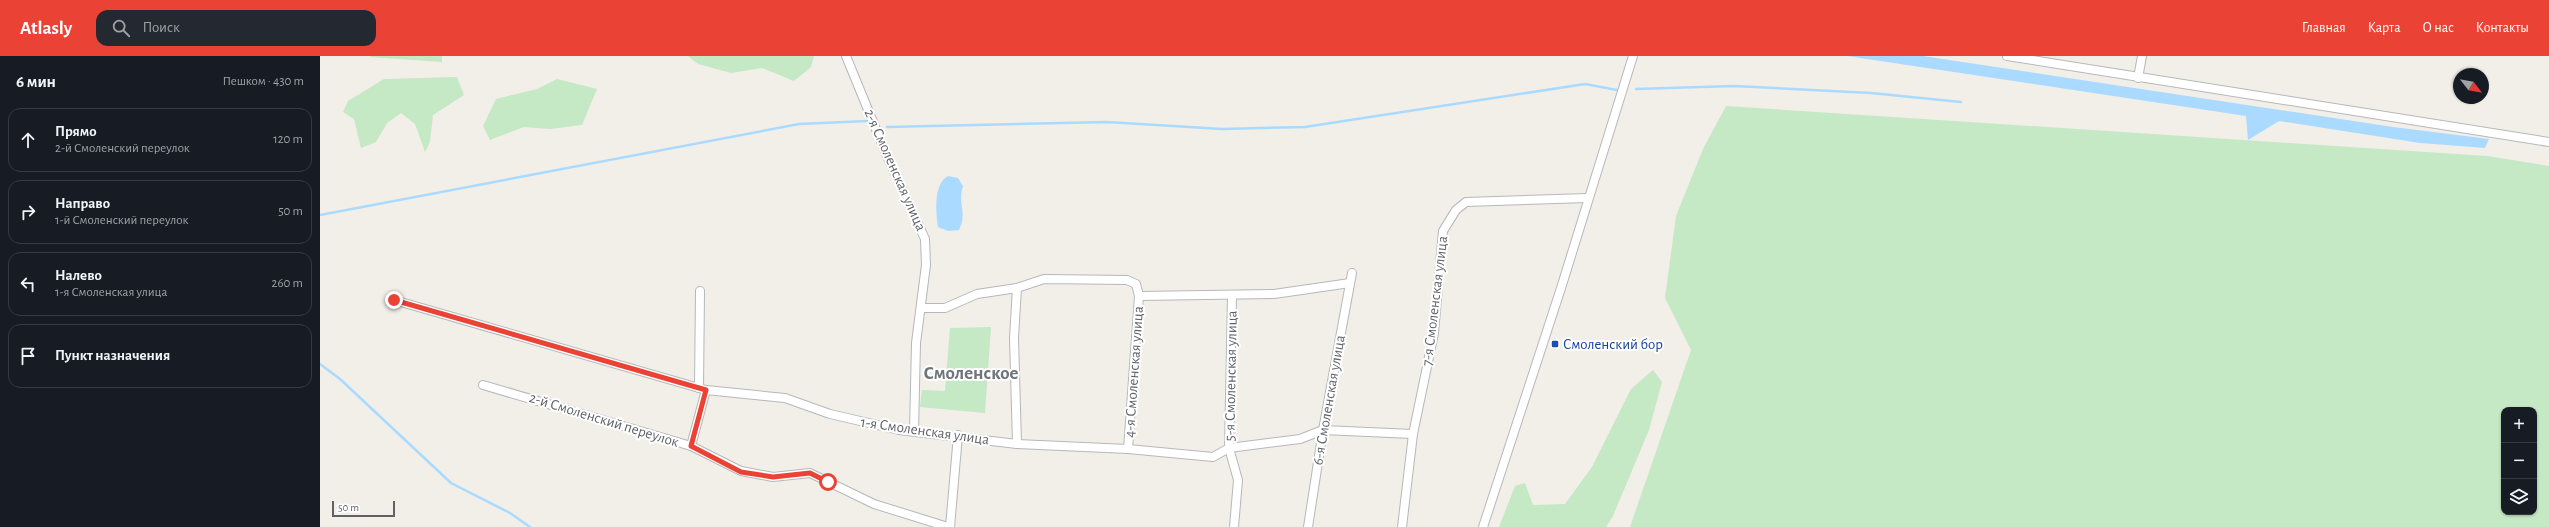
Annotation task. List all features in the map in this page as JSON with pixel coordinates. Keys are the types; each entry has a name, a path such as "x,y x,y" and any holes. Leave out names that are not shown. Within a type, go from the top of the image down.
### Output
{"street":[{"name":"2-я Смоленская улица","path":"846,56 887,156 925,239 926,266 916,343 914,431"},
{"path":"1483,527 1633,56"},
{"path":"2007,56 2549,142"},
{"path":"2138,78 2142,56"},
{"name":"7-я Смоленская улица","path":"1402,527 1413,434 1434,333 1443,232 1456,210 1466,202 1588,198"},
{"name":"6-я Смоленская улица","path":"1308,527 1323,430 1352,273"},
{"path":"921,308 945,308 977,294 1017,288 1044,279 1127,280 1136,284 1139,296 1232,296 1274,294 1350,283"},
{"path":"1016,444 1014,338 1017,288"},
{"path":"691,446 702,389 700,291"},
{"name":"4-я Смоленская улица","path":"1128,449 1139,296"},
{"name":"5-я Смоленская улица","path":"1232,296 1229,448 1238,480 1234,527"},
{"name":"1-я Смоленская улица","path":"394,300 702,389 785,398 837,416 914,431 1016,444 1128,449 1213,457 1229,448 1300,439 1323,430"},
{"name":"2-й Смоленский переулок","path":"483,385 691,446 741,472 773,477 810,473 874,504 949,527"},
{"path":"1323,430 1413,434"},
{"path":"949,527 958,436"}],"green space":[{"path":"442,56 442,62 370,57"},
{"path":"688,56 814,56 811,67 794,81 762,68 731,73 698,64"},
{"path":"457,77 464,95 433,115 430,142 425,152 415,124 401,113 387,123 376,142 361,148 354,119 343,112 348,101 384,79"},
{"path":"557,79 597,89 582,125 550,129 524,127 490,140 483,126 496,99 537,89"},
{"path":"1726,106 2487,156 2549,166 2549,527 1630,527 1691,350 1665,298 1676,216 1703,149"},
{"path":"991,327 985,413 920,407 922,390 945,391 950,328"},
{"path":"1653,370 1662,382 1649,430 1613,516 1606,527 1499,527 1515,486 1525,483 1533,505 1565,504 1592,467 1631,389"}],"water":[{"path":"1847,56 1923,56 2393,127 2489,139 2485,148 2420,143 2279,121 2248,140 2246,116"},
{"path":"948,176 958,178 963,186 961,198 963,218 959,230 948,231 938,227 936,207 938,192 943,180"}],"waterway":[{"path":"887,127 1107,122 1222,129 1305,127 1585,84 1617,90"},
{"path":"1636,89 1734,86 1871,93 1961,102"},
{"path":"320,215 799,124 867,121"},
{"path":"320,364 340,379 451,483 510,513 530,527"}],"place":[{"name":"Смоленский бор","path":"1555,344"}],"district":[{"name":"Смоленское","path":"971,373"}],"route":[{"path":"394,300 706,390 691,446 741,472 773,477 810,473 828,482"}]}
